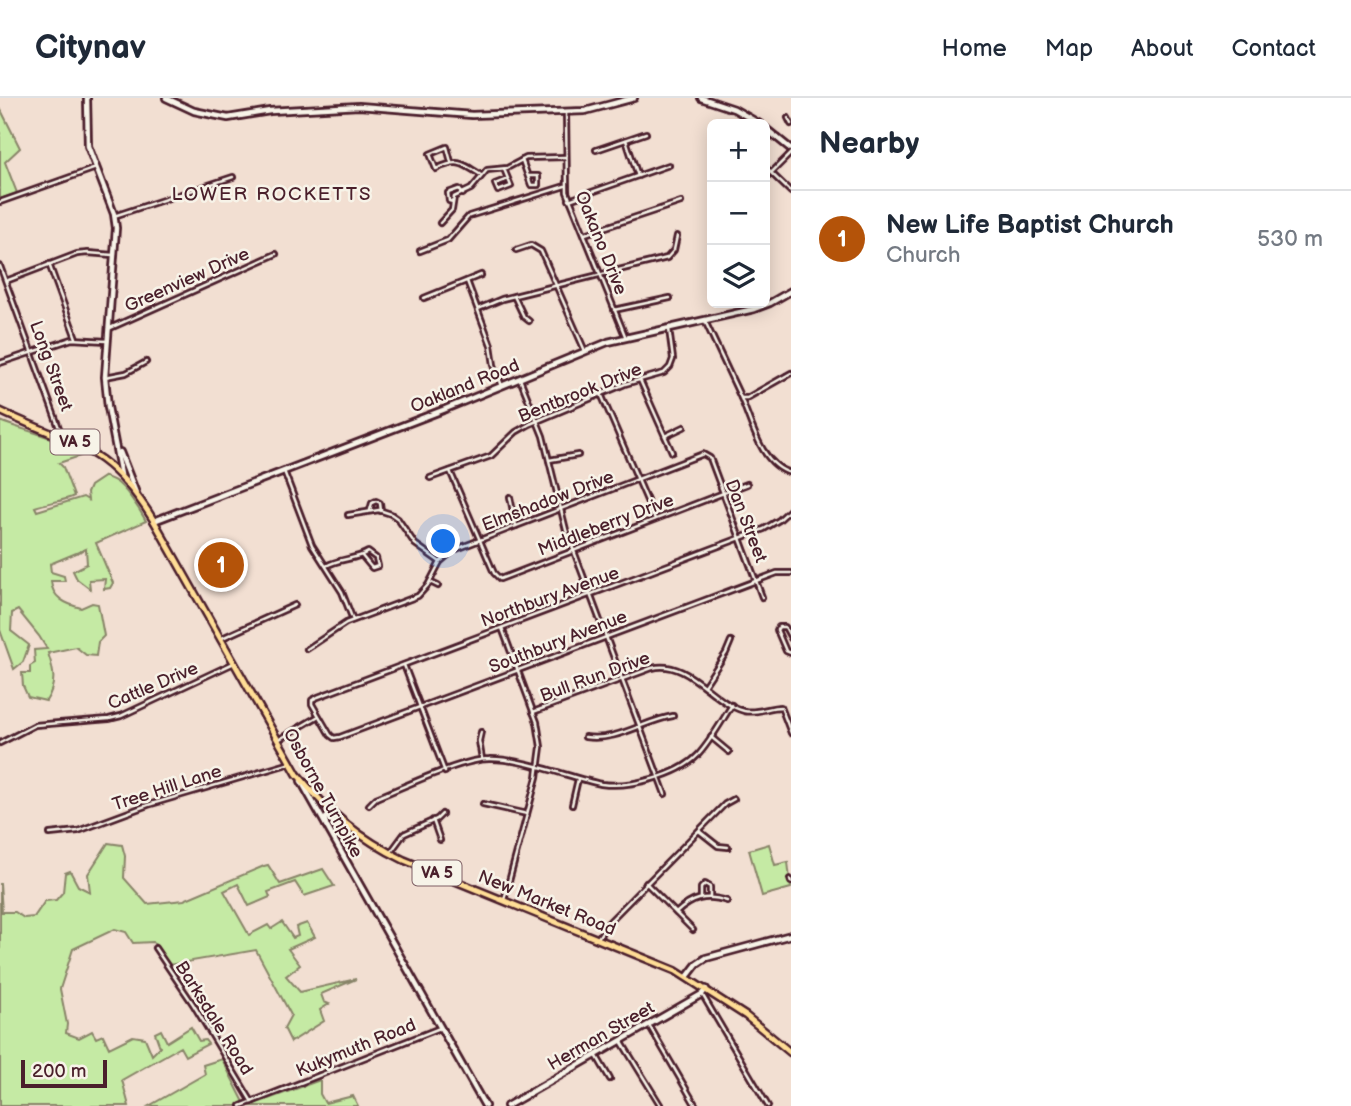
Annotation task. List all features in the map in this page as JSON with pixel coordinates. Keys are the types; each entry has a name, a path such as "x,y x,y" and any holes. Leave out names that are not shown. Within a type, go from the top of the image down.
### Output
{"main road":[{"name":"VA 5","path":"0,411 86,447 114,468 136,494"},
{"name":"Osborne Turnpike","path":"136,494 154,521 297,774"},
{"name":"New Market Road","path":"297,774 314,800 359,835 390,853 687,977 704,991 746,1016 791,1053"}],"street":[{"path":"87,98 87,139 116,228 105,377 121,475"},
{"path":"166,98 194,111 228,118 270,111 359,106 472,115 566,112 598,109 634,98"},
{"path":"701,98 734,109 751,119"},
{"name":"Oakano Drive","path":"566,112 565,186 599,275 627,338"},
{"path":"788,118 791,124"},
{"path":"770,132 791,151 771,173 791,191"},
{"path":"596,150 646,133"},
{"path":"626,140 638,176"},
{"path":"451,162 447,147 430,154 436,169 451,162 466,165 481,175"},
{"path":"440,223 452,210 454,197 473,187 481,175 490,169 504,169 529,157 566,157"},
{"path":"522,159 528,176"},
{"path":"569,200 669,165"},
{"path":"0,202 96,168"},
{"path":"504,169 508,179"},
{"path":"114,216 233,177"},
{"path":"420,251 448,240 469,216 565,186"},
{"path":"453,202 449,201 448,193 460,189 463,194"},
{"path":"585,234 681,202"},
{"path":"478,309 514,296 667,258 674,250 677,236"},
{"path":"516,250 529,245 540,250 585,351"},
{"path":"6,281 81,253 115,255"},
{"name":"Greenview Drive","path":"108,329 276,254"},
{"path":"48,264 76,338"},
{"name":"Long Street","path":"0,266 62,436"},
{"path":"424,298 481,275"},
{"path":"467,281 491,345 494,365 502,386"},
{"name":"Oakland Road","path":"154,521 520,379 608,342 762,306 791,291"},
{"path":"514,296 524,317 529,321"},
{"path":"614,310 670,298"},
{"path":"705,321 768,458 780,469 791,473"},
{"name":"Bentbrook Drive","path":"430,478 491,456 519,429 601,394 662,374 670,367 673,354 669,329"},
{"path":"0,363 76,338 107,341"},
{"path":"105,377 126,373 146,362"},
{"path":"741,398 747,398 791,373"},
{"path":"520,379 537,421 549,460 559,510 573,551 665,794"},
{"path":"640,380 673,453"},
{"path":"601,394 655,519"},
{"path":"665,436 684,427"},
{"path":"116,444 136,494"},
{"name":"Elmshadow Drive","path":"440,562 454,550 706,454"},
{"name":"Dan Street","path":"706,454 762,597"},
{"path":"549,460 578,455"},
{"path":"114,468 119,460"},
{"path":"284,471 309,537 342,592 353,620"},
{"path":"450,471 480,540"},
{"name":"Middleberry Drive","path":"480,540 498,578 747,484"},
{"path":"510,497 516,526"},
{"path":"370,510 373,502 379,501 381,511"},
{"name":"Northbury Avenue","path":"319,716 312,700 740,538 772,525 791,509"},
{"path":"307,649 353,620 411,599 424,590 440,562 408,537 398,519 381,511 348,514"},
{"path":"326,566 370,552 378,566 372,568 362,556"},
{"name":"Southbury Avenue","path":"319,716 334,738 756,580 778,573 791,573"},
{"path":"430,582 438,586"},
{"path":"220,639 295,605"},
{"path":"791,638 785,627 779,627 777,630 786,651 791,653"},
{"path":"502,628 541,741 539,768 504,901"},
{"path":"704,686 726,653 731,640"},
{"name":"Cattle Drive","path":"0,743 35,725 121,716 234,663"},
{"path":"404,665 444,772"},
{"name":"Bull Run Drive","path":"533,712 664,666 680,670 732,705 750,712 778,706 783,709 791,733"},
{"path":"369,804 376,798 482,759 504,759 578,779 616,786 631,784 658,776 692,760 732,705"},
{"path":"278,740 319,716"},
{"path":"585,737 612,736 673,716"},
{"path":"481,732 479,741 482,759"},
{"path":"711,737 729,752"},
{"name":"Tree Hill Lane","path":"50,834 78,831 148,805 291,763"},
{"path":"572,805 578,779"},
{"path":"598,938 646,883 725,804 734,799"},
{"name":"Osborne Turnpike","path":"314,800 328,830 485,1106"},
{"path":"483,804 527,814"},
{"path":"328,830 325,819 331,813"},
{"path":"390,853 404,834 442,814"},
{"path":"433,820 440,840"},
{"path":"699,831 718,845 728,847"},
{"path":"646,883 693,930"},
{"path":"701,897 701,888 705,884 710,887 710,897"},
{"path":"676,913 701,897 727,901"},
{"path":"687,977 696,964 706,958 791,935"},
{"name":"Barksdale Road","path":"155,948 193,1004 252,1102"},
{"path":"704,991 768,1106"},
{"name":"Herman Street","path":"507,1106 704,991"},
{"path":"649,1024 696,1106"},
{"name":"Kukymuth Road","path":"241,1106 440,1027"},
{"path":"623,1040 661,1106"},
{"path":"596,1055 610,1079"}],"green space":[{"path":"0,108 20,148 5,162 17,193 0,199"},
{"path":"0,421 53,439 80,456 59,463 74,496 35,507 37,511 83,497 88,500 90,486 105,476 123,488 146,521 96,543 113,583 110,588 104,589 105,579 89,580 90,589 77,579 73,571 87,564 86,549 50,564 51,572 64,576 65,581 51,581 57,596 81,608 92,603 98,604 104,636 98,642 96,656 86,655 76,647 48,653 53,677 52,689 46,701 28,697 23,686 22,673 30,673 30,666 35,663 34,650 47,649 39,636 18,610 12,613 11,631 29,645 23,662 14,669 0,630"},
{"path":"108,843 122,845 125,856 124,878 147,904 184,900 268,865 280,884 323,869 334,886 304,896 295,882 268,892 270,897 249,906 238,884 224,891 249,935 268,925 271,929 282,922 293,938 298,936 296,927 307,923 315,937 288,949 300,965 286,976 300,992 356,979 321,994 324,1002 329,1004 320,1010 324,1021 291,1042 284,1028 291,1015 256,950 169,965 153,942 133,943 126,932 115,929 73,949 60,989 67,1024 66,1033 79,1038 92,1031 96,1038 103,1035 109,1048 133,1036 145,1038 152,1055 160,1047 155,1033 161,1030 167,1042 191,1027 199,1041 205,1040 208,1044 185,1056 180,1047 122,1080 129,1106 0,1106 0,883 2,912 15,912 24,918 34,917 45,901 56,900 63,892 65,873 70,871 78,886 90,892 88,874"},
{"path":"769,844 775,865 788,862 791,888 762,896 749,850"},
{"path":"222,1059 246,1106 149,1106 205,1074 203,1065"},
{"path":"320,1080 320,1094 325,1103 353,1096 358,1106 249,1106"}],"place":[{"name":"New Life Baptist Church","path":"221,565"}],"district":[{"name":"LOWER ROCKETTS","path":"272,194"}]}
